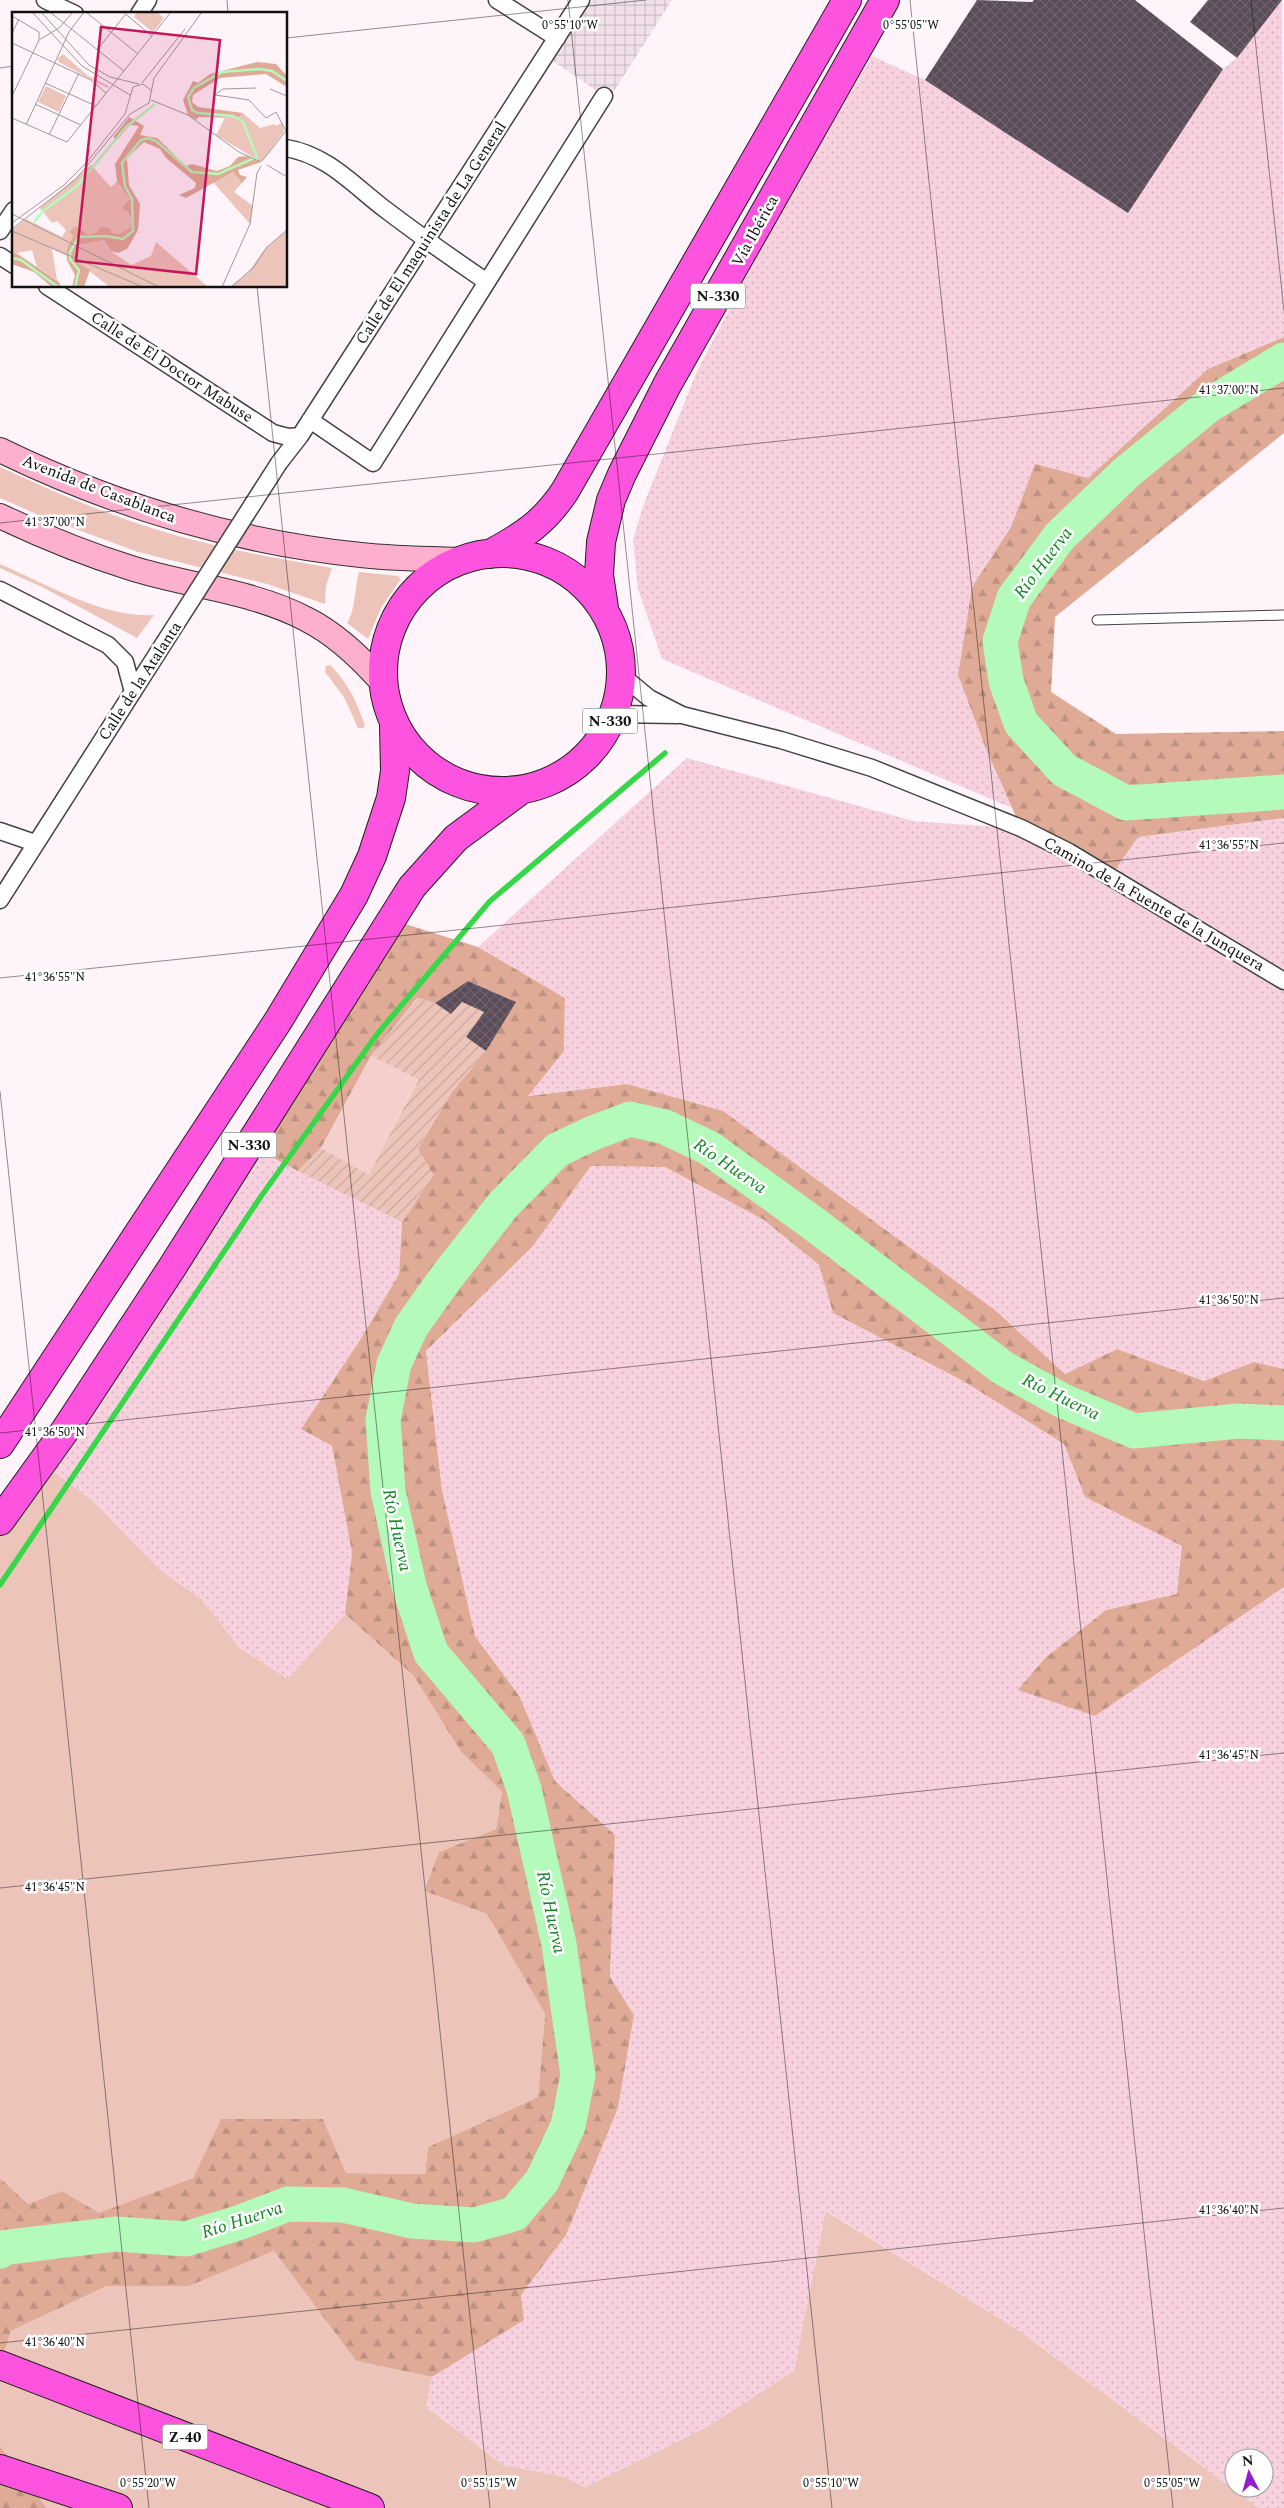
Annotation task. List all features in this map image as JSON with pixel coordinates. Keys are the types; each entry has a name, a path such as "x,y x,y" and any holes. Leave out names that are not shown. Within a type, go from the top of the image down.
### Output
{"highway":[{"name":"N-330","path":"478,557 522,555 538,558 561,567 580,581 604,608 614,633 620,674 613,714 604,732 584,759 569,770 547,782 521,790 479,790 452,781 428,766 408,746 394,726 384,699 382,682 386,645 396,619 409,598 427,580 447,567 478,557 532,530 556,505 847,0"},
{"name":"Vía Ibérica","path":"604,608 599,576 601,542 608,508 622,474 667,385 885,0"},
{"name":"N-330","path":"0,1444 278,1021 354,896 372,856 391,798 395,771 394,726"},
{"name":"N-330","path":"0,1521 64,1432 168,1274 412,887 456,838 521,790"},
{"name":"Z-40","path":"0,2365 370,2508"},
{"path":"0,2469 118,2508"}],"main road":[{"name":"Avenida de Casablanca","path":"0,450 40,470 152,513 252,539 362,556 478,557"},
{"path":"0,516 87,554 257,601 297,614 347,646 382,682"}],"street":[{"path":"45,0 71,12"},
{"path":"140,12 148,0"},
{"path":"497,0 557,38"},
{"name":"Calle de El maquinista de La General","path":"279,463 300,436 581,0"},
{"path":"310,420 373,463 604,96"},
{"path":"288,149 319,157 348,177 385,209 487,282"},
{"path":"0,231 12,213"},
{"path":"0,256 12,264"},
{"name":"Calle de El Doctor Mabuse","path":"50,288 273,433 288,437 300,436"},
{"name":"Calle de la Atalanta","path":"0,900 279,463"},
{"path":"0,590 108,646 125,662 133,692"},
{"name":"Camino de la Fuente de la Junquera","path":"620,674 649,698 682,715 781,740 872,768 1021,828 1069,852 1284,981"},
{"name":"Camino de la Fuente de la Junquera","path":"613,714 633,716 682,715"},
{"path":"0,831 36,843"}],"lane":[{"path":"1097,620 1284,615"}],"shaded area":[{"path":"592,0 672,0 609,99 553,61"},
{"path":"1282,0 1284,337 1208,369 1088,478 1035,465 1011,527 972,587 958,675 986,749 1012,808 662,659 638,589 633,540 643,506 697,371 777,218 872,56 925,80 1128,212 1223,69 1237,58"},
{"path":"0,467 88,505 155,529 235,550 332,568 326,586 325,604 267,584 138,552 43,517 0,498"},
{"path":"0,564 55,590 95,605 115,611 154,615 137,638 46,589 0,568"},
{"path":"359,572 398,576 401,579 381,608 368,639 347,623 350,619"},
{"path":"330,665 347,686 362,718 365,726 363,728 358,728 344,697 325,672 326,666"},
{"path":"687,758 913,821 1138,837 1284,818 1284,1369 1254,1362 1204,1381 1117,1349 1065,1374 995,1310 894,1238 627,1084 527,1096 564,1051 565,998 478,947"},
{"path":"417,998 435,1003 451,1014 462,1002 484,1012 466,1037 486,1051 451,1093 418,1149 433,1175 402,1222 298,1171 321,1148 369,1174 418,1080 371,1056"},
{"path":"371,1056 418,1079 369,1175 321,1148"},
{"path":"257,1149 402,1222 399,1274 362,1337 301,1429 332,1446 352,1553 345,1614 288,1679 240,1648 201,1599 159,1569 95,1503 49,1468"},
{"path":"591,1166 665,1167 764,1220 819,1265 833,1313 963,1381 1064,1444 1085,1497 1183,1546 1178,1594 1106,1610 1045,1658 1019,1690 1095,1716 1284,1587 1284,2508 1259,2508 1245,2498 1274,2498 1274,2448 1224,2448 1224,2482 1015,2328 827,2211 794,2371 705,2428 585,2487 565,2477 503,2465 426,2407 432,2377 524,2320 521,2295 566,2235 618,2108 634,2015 610,1977 615,1835 555,1781 520,1697 475,1636 442,1490 426,1351 533,1246"},
{"path":"49,1468 95,1503 159,1569 201,1599 240,1648 288,1679 345,1614 413,1675 461,1752 502,1792 496,1829 439,1852 424,1891 487,1914 545,2014 538,2097 428,2147 425,2174 346,2173 323,2119 221,2119 193,2178 99,2214 62,2191 28,2204 0,2178 0,1536"},
{"path":"826,2211 1015,2328 1224,2482 1224,2498 1245,2498 1259,2508 47,2508 0,2446 0,2366 11,2331 107,2286 189,2286 274,2251 356,2361 432,2377 426,2407 503,2465 565,2477 585,2487 705,2428 794,2371"}],"green space":[{"path":"1284,337 1284,433 1055,617 1051,692 1116,734 1284,731 1284,818 1138,837 1110,877 1021,828 986,749 958,675 972,587 1011,527 1035,464 1088,478 1208,369"},
{"path":"399,922 478,947 565,998 564,1051 528,1096 627,1084 723,1111 995,1310 1065,1374 1117,1349 1204,1381 1254,1362 1284,1369 1284,1587 1095,1716 1018,1690 1045,1658 1106,1610 1177,1594 1182,1546 1085,1497 1064,1444 963,1381 833,1313 819,1265 764,1220 665,1167 591,1166 533,1246 426,1351 442,1490 475,1636 520,1697 555,1781 615,1835 610,1977 634,2015 618,2108 566,2235 521,2295 524,2320 432,2377 356,2361 274,2251 189,2286 107,2286 11,2331 0,2366 0,2178 28,2204 62,2191 99,2213 193,2178 221,2119 323,2119 346,2173 425,2174 428,2147 538,2097 545,2014 487,1914 424,1891 439,1852 496,1829 502,1792 461,1752 413,1675 345,1614 352,1553 332,1446 301,1429 362,1337 399,1274 402,1222 433,1175 418,1149 451,1093 486,1051 515,1002 468,981 435,1003 417,998 371,1056 321,1148 298,1171 257,1149"},
{"path":"0,2446 47,2508 0,2508"}],"building":[{"path":"977,0 1032,2 1034,0 1135,0 1223,69 1128,213 925,80"},
{"path":"1208,0 1282,0 1237,58 1190,22"},
{"path":"468,981 516,1002 486,1051 466,1037 484,1012 462,1002 451,1014 435,1003"}],"waterway":[{"name":"Río Huerva","path":"1284,360 1209,405 1127,472 1060,536 1014,598 1000,641 1006,681 1021,723 1064,770 1126,803 1284,792"},
{"path":"0,1585 262,1195 378,1033 490,901 665,753"},
{"name":"Río Huerva","path":"0,2251 2,2248 116,2234 186,2239 238,2223 288,2204 343,2205 412,2221 474,2225 514,2214 542,2181 568,2126 578,2075 559,1944 524,1789 508,1744 431,1653 409,1586 388,1491 383,1420 394,1364 411,1327 445,1279 503,1205 557,1150 593,1133 630,1119 665,1127 709,1148 814,1224 1003,1368 1063,1401 1134,1431 1239,1421 1284,1423"}]}
